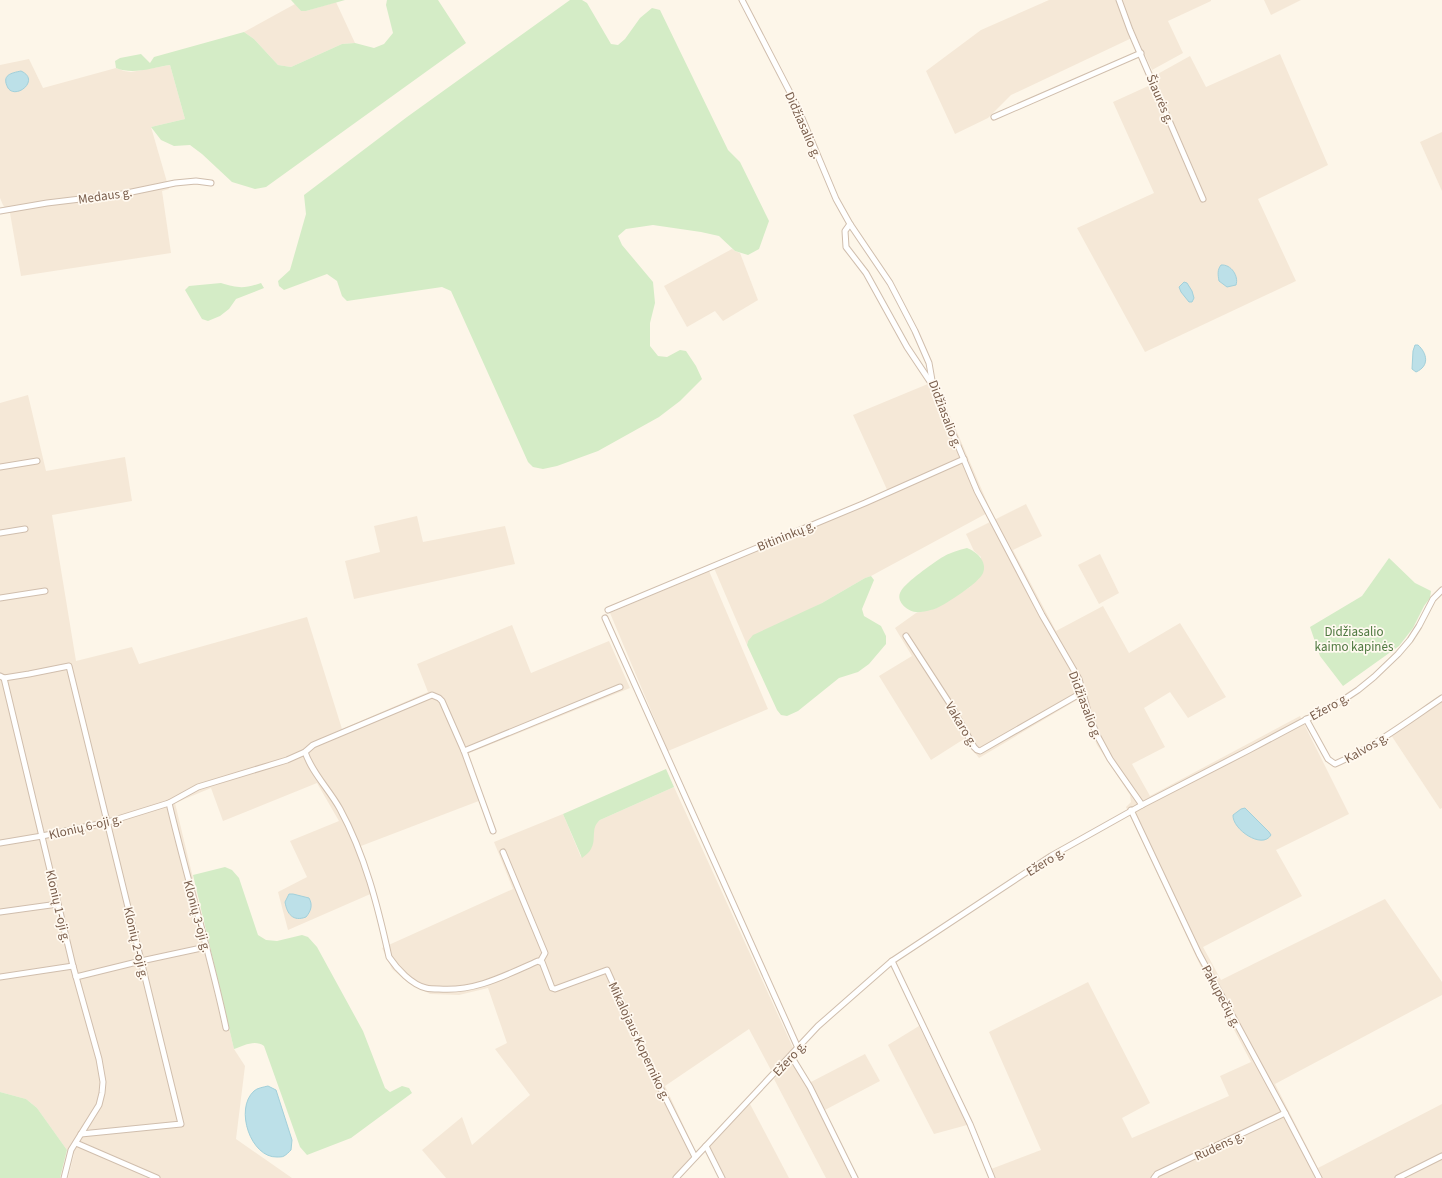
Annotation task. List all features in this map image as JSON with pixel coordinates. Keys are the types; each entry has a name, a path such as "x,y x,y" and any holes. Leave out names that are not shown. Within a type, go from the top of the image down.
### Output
{"street":[{"name":"Didžiasalio g.","path":"742,0 797,106 836,199 850,224 884,273 916,331 929,363 933,386 977,491 1042,615 1079,680 1089,715 1097,735 1110,759 1142,805"},
{"name":"Šiaurės g.","path":"1119,0 1130,30 1203,199"},
{"path":"994,117 1141,53"},
{"name":"Medaus g.","path":"0,212 47,203 122,194 175,183 196,181 211,183"},
{"path":"850,224 846,231 846,247 866,273 896,329 933,386"},
{"name":"Bitininkų g.","path":"608,610 865,503 964,459"},
{"path":"0,467 37,461"},
{"path":"0,533 25,529"},
{"name":"Ežero g.","path":"676,1178 818,1026 892,961 1051,856 1131,810 1343,700 1374,677 1398,654 1410,640 1433,600 1442,590"},
{"path":"0,598 45,591"},
{"path":"605,618 798,1048"},
{"name":"Vakaro g.","path":"906,636 952,707 976,750 980,751 1083,692"},
{"name":"Klonių 2-oji g.","path":"2,677 29,674 69,666 181,1124 81,1134"},
{"name":"Klonių 1-oji g.","path":"2,677 73,966 100,1059 103,1082 99,1105 71,1150 64,1178"},
{"path":"464,751 620,687"},
{"path":"169,803 198,787 287,760 305,752 313,745 432,695 442,701 464,751 493,831"},
{"name":"Kalvos g.","path":"1306,719 1328,759 1335,764 1354,756 1442,698"},
{"path":"305,752 311,766 340,808 357,845 369,880 389,957 407,977 426,988 449,990 468,988 490,983 538,961 540,962 545,953 503,852"},
{"name":"Klonių 6-oji g.","path":"0,843 108,822 169,803"},
{"name":"Klonių 3-oji g.","path":"169,803 216,982 226,1028"},
{"name":"Pakupečių g.","path":"1131,810 1199,954 1285,1113 1318,1178"},
{"path":"0,912 58,904"},
{"path":"76,977 206,947"},
{"path":"892,961 970,1124 992,1178"},
{"name":"Mikalojaus Koperniko g.","path":"540,962 552,988 555,989 607,970 655,1077 695,1157"},
{"path":"0,977 73,966"},
{"path":"791,1056 810,1087 855,1178"},
{"name":"Rudens g.","path":"1154,1178 1157,1174 1285,1113"},
{"path":"76,1143 157,1178"},
{"path":"706,1146 722,1178"},
{"path":"1398,1178 1442,1156"}],"shaded area":[{"path":"1049,0 1211,1 1168,21 1183,53 1152,70 1136,36 1011,95 988,118 955,134 926,71 981,30"},
{"path":"1264,0 1301,0 1271,15"},
{"path":"336,2 355,43 342,44 291,67 278,65 254,39 244,32 295,4 301,11 306,11"},
{"path":"1280,54 1328,165 1258,199 1296,281 1145,352 1077,228 1154,193 1113,102 1157,82 1154,76 1190,56 1206,87"},
{"path":"29,59 43,88 116,68 131,72 170,65 185,119 151,127 169,189 162,191 171,253 21,276 10,213 3,205 0,198 0,65"},
{"path":"1442,132 1442,191 1420,142"},
{"path":"732,249 740,253 758,300 723,321 715,311 687,327 664,286"},
{"path":"935,381 991,511 865,578 822,603 748,641 747,645 714,568 889,494 853,415"},
{"path":"28,395 46,471 125,457 132,501 52,515 76,661 132,647 139,664 307,617 342,729 428,692 417,664 512,625 531,673 609,641 630,688 467,754 484,799 361,846 375,892 288,930 278,892 307,877 290,841 339,821 317,783 223,821 211,788 175,803 234,1049 245,1066 236,1139 292,1178 68,1178 74,1154 67,1150 37,1108 26,1099 0,1092 0,403"},
{"path":"1026,504 1042,536 1013,550 1056,631 1103,606 1129,653 1180,623 1226,697 1188,718 1170,692 1144,708 1165,747 1132,764 1150,796 1300,716 1349,814 1276,850 1302,896 1203,947 1221,980 1385,899 1442,982 1442,995 1275,1084 1318,1168 1442,1104 1442,1178 989,1178 986,1171 1041,1150 989,1032 1088,982 1150,1103 1122,1118 1132,1138 1229,1096 1220,1076 1251,1062 1200,965 1126,807 1131,802 1130,795 1097,745 1077,700 979,758 964,739 931,760 879,676 912,656 895,628 916,613 936,608 970,587 981,557 974,551 966,534"},
{"path":"417,516 423,542 505,526 515,564 354,599 345,561 380,552 374,526"},
{"path":"1100,554 1119,593 1099,604 1078,565"},
{"path":"709,571 768,709 668,751 610,613"},
{"path":"1442,701 1442,808 1440,809 1391,735"},
{"path":"674,787 794,1050 772,1072 749,1029 665,1086 696,1152 672,1178 446,1178 422,1150 462,1117 472,1145 530,1095 495,1049 507,1043 488,988 459,995 430,994 406,981 392,969 382,948 513,889 494,842 563,814 581,857 593,842 596,823"},
{"path":"919,1026 967,1125 934,1134 888,1045"},
{"path":"865,1054 880,1081 823,1111 859,1178 826,1178 774,1079 788,1064 800,1068 809,1083"},
{"path":"750,1104 789,1178 719,1178 705,1151"}],"green space":[{"path":"291,0 345,0 306,11 301,11"},
{"path":"387,0 438,0 466,43 266,187 255,189 232,182 190,145 174,146 161,140 151,127 185,119 170,65 136,71 116,68 115,61 120,58 141,54 150,63 154,57 244,32 254,39 278,65 291,67 342,44 355,43 374,48 384,44 393,33 386,5"},
{"path":"570,0 582,0 587,3 611,44 618,45 625,39 640,18 652,8 660,10 728,150 740,162 769,221 759,249 748,255 735,251 719,236 701,232 653,225 626,229 618,236 622,245 653,282 655,303 650,323 650,346 658,356 667,357 680,350 686,351 696,366 702,379 680,401 659,417 598,451 557,466 543,469 533,467 528,462 451,291 442,287 347,301 342,296 337,281 327,274 284,290 279,286 278,281 290,270 306,214 304,195 407,117"},
{"path":"221,283 241,287 261,283 264,288 236,299 229,309 220,316 208,321 202,319 185,290 189,286"},
{"path":"967,548 977,554 983,561 984,565 983,573 975,582 954,598 932,610 916,612 909,610 902,604 899,598 900,594 908,583 941,558"},
{"name":"Didžiasalio kaimo kapinės","path":"1389,558 1415,583 1431,591 1430,598 1424,606 1413,628 1399,646 1343,686 1320,656 1310,627 1362,596"},
{"path":"871,576 874,580 862,609 864,616 881,626 886,636 886,644 869,664 858,672 839,678 798,711 787,716 781,715 777,710 747,645 748,641 753,635 822,603"},
{"path":"666,769 674,787 600,820 595,826 593,845 588,853 582,858 563,814"},
{"path":"225,867 232,870 239,878 258,935 266,940 277,941 302,935 308,937 317,947 363,1031 385,1088 390,1092 402,1086 409,1088 412,1093 351,1138 307,1155 300,1147 264,1046 253,1043 234,1049 193,875"},
{"path":"0,1092 26,1099 37,1108 67,1150 60,1178 0,1178"}],"water":[{"path":"21,71 27,75 29,79 28,83 21,90 16,92 12,91 6,84 6,77"},
{"path":"1221,265 1228,266 1233,271 1237,282 1236,285 1227,287 1219,281 1218,271"},
{"path":"1184,282 1187,283 1192,291 1194,298 1192,302 1189,302 1179,287"},
{"path":"1415,345 1418,345 1421,348 1426,359 1423,366 1416,372 1412,369 1413,351"},
{"path":"1245,808 1269,832 1271,835 1267,839 1261,840 1248,836 1237,826 1233,815"},
{"path":"289,894 309,898 311,908 306,917 294,918 291,916 287,910 285,902"},
{"path":"268,1086 276,1090 292,1140 291,1150 283,1157 268,1155 260,1150 248,1131 246,1109 248,1099 255,1090"}]}
